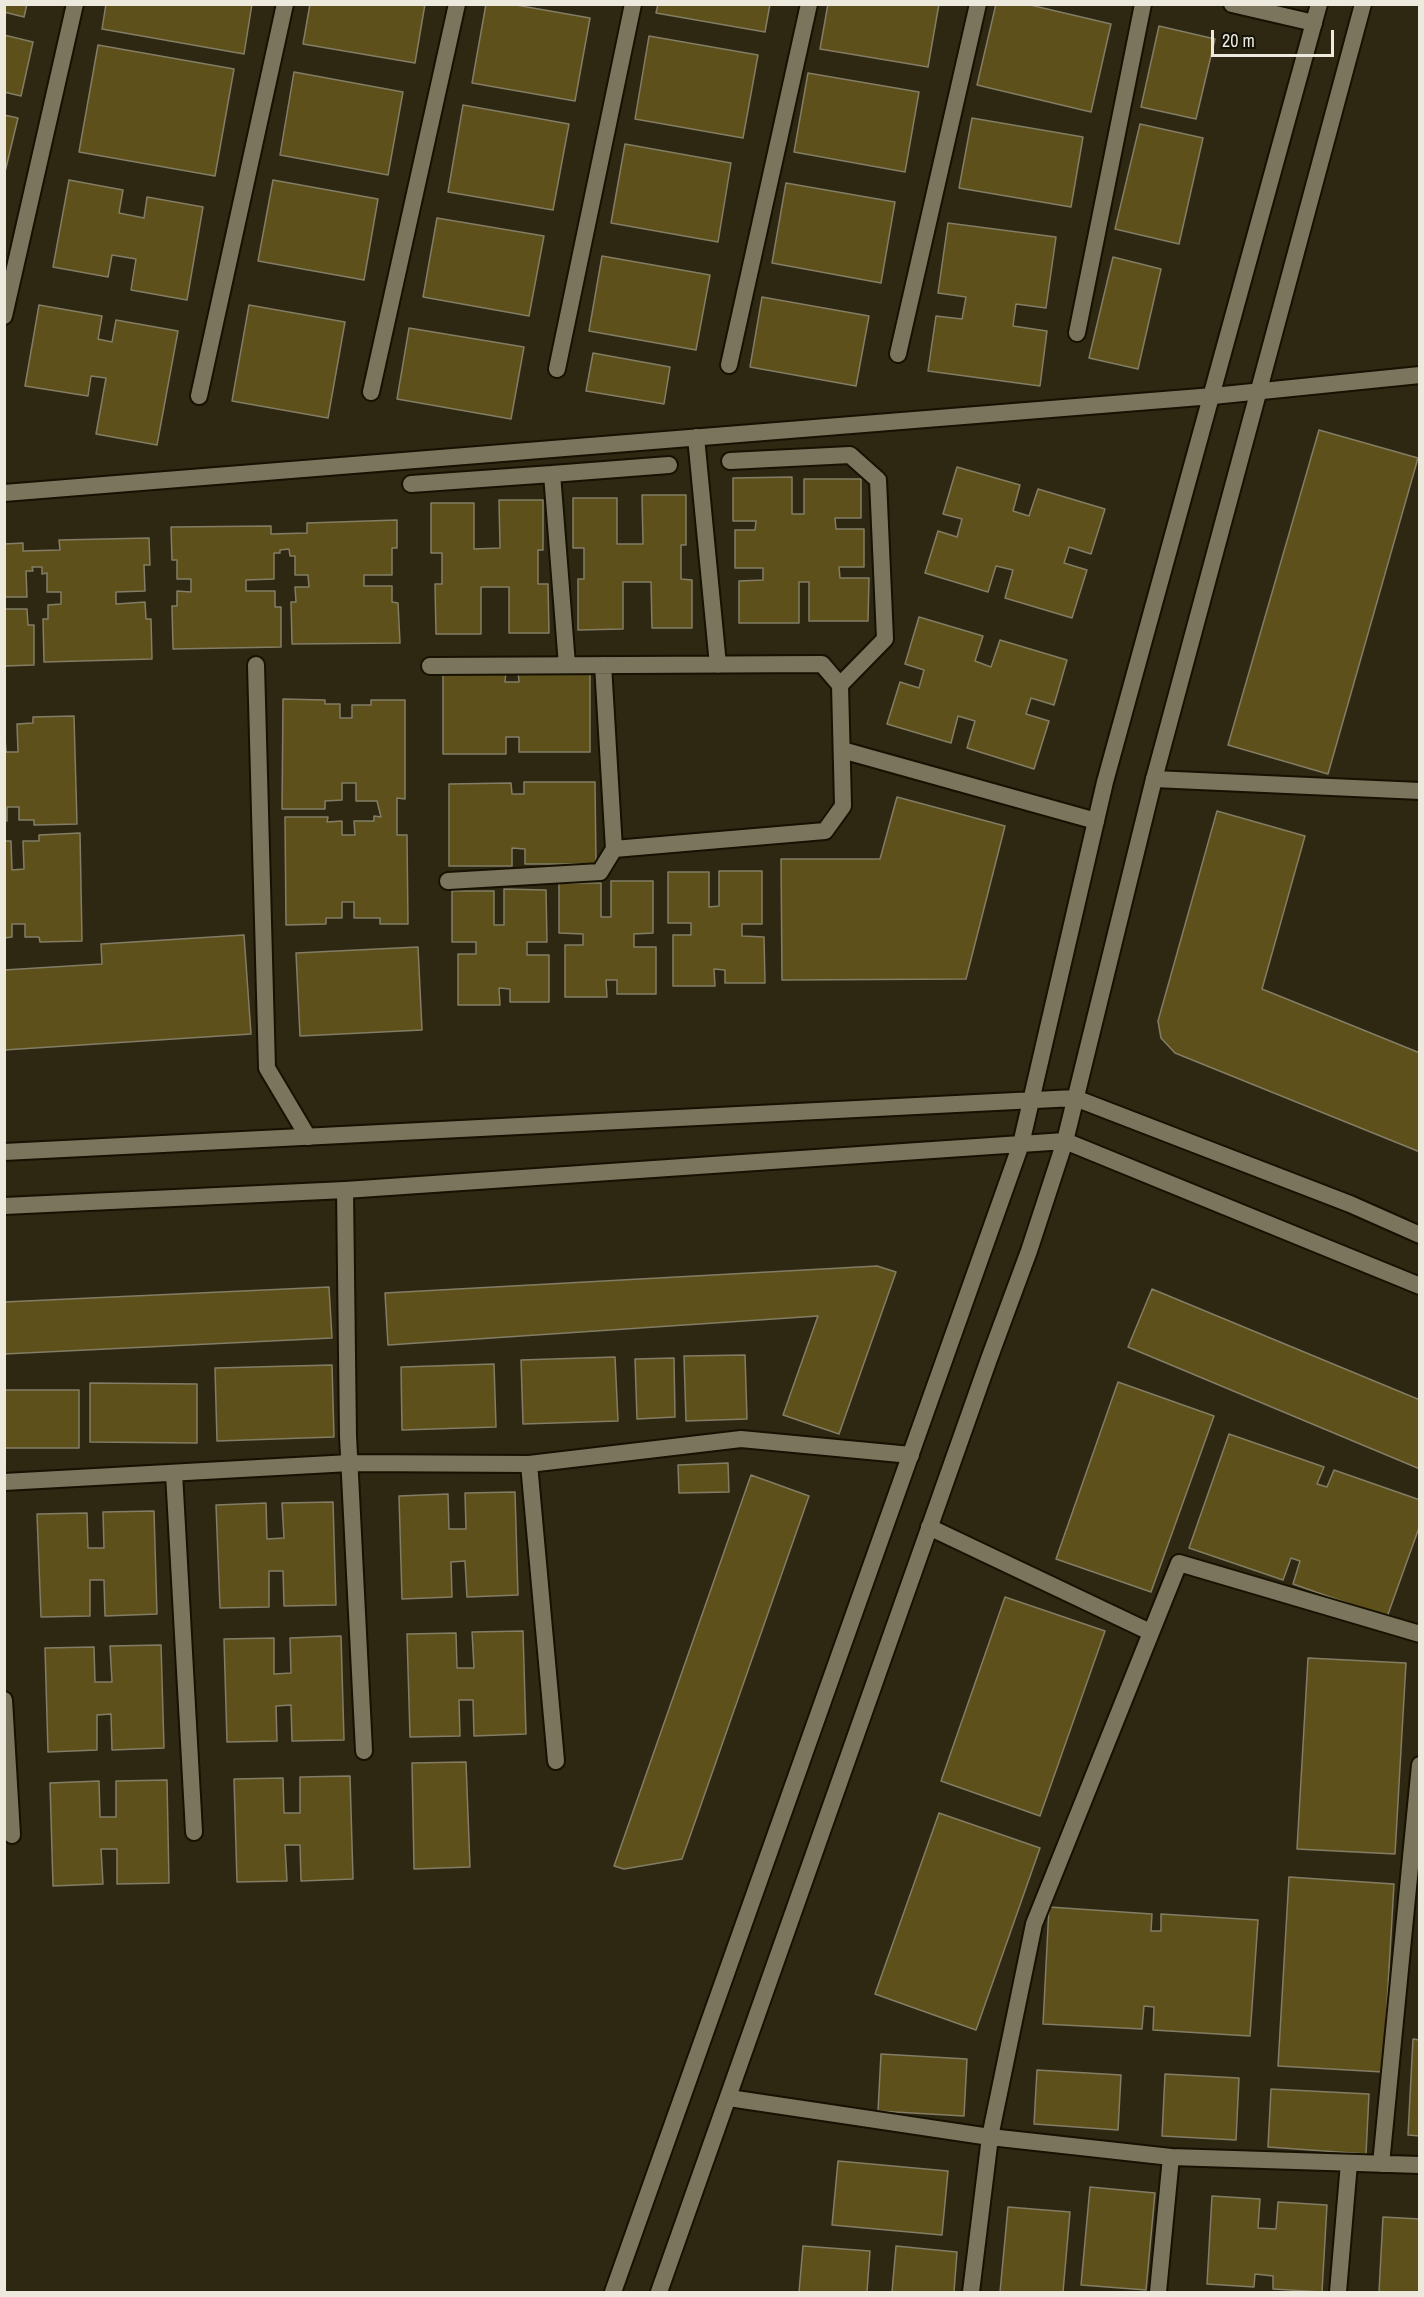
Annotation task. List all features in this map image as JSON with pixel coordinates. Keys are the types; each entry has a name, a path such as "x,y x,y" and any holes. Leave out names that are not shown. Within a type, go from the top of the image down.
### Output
{"street":[{"path":"4,316 75,4"},
{"path":"199,396 285,4"},
{"path":"371,392 457,4"},
{"path":"557,369 633,4"},
{"path":"729,365 809,4"},
{"path":"898,354 978,4"},
{"path":"1077,333 1143,4"},
{"path":"1232,4 1314,22"},
{"path":"613,2292 1021,1144 1096,821 1319,4"},
{"path":"659,2292 1029,1251 1065,1142 1154,779 1363,4"},
{"path":"4,493 1213,396 1419,375"},
{"path":"696,437 718,664"},
{"path":"730,461 850,455 878,480 885,639 840,685"},
{"path":"411,484 669,465"},
{"path":"552,474 567,665"},
{"path":"430,666 822,664 840,685 843,806 825,831 614,849"},
{"path":"256,665 267,1068 308,1137"},
{"path":"448,881 600,873 614,849 603,665"},
{"path":"842,750 1096,821"},
{"path":"1154,779 1419,791"},
{"path":"4,1152 1075,1098 1350,1204 1419,1235"},
{"path":"4,1206 345,1190 1065,1142 1419,1286"},
{"path":"345,1190 350,1463 364,1751"},
{"path":"4,1482 350,1463 529,1464 741,1439 911,1455"},
{"path":"529,1464 556,1761"},
{"path":"174,1473 194,1832"},
{"path":"929,1527 1150,1632"},
{"path":"971,2292 990,2137 1034,1924 1179,1563 1419,1634"},
{"path":"4,1700 12,1835"},
{"path":"1381,2164 1419,1765"},
{"path":"729,2098 990,2137 1171,2157 1419,2165"},
{"path":"1158,2292 1171,2157"},
{"path":"1338,2292 1349,2163"}],"building":[{"path":"4,4 27,4 24,17 4,12"},
{"path":"106,4 252,4 244,54 102,29"},
{"path":"310,4 425,4 415,63 303,44"},
{"path":"486,4 510,4 590,18 575,101 472,83"},
{"path":"658,4 770,4 765,32 656,13"},
{"path":"828,4 939,4 928,67 820,49"},
{"path":"996,4 1026,4 1111,24 1091,112 977,85"},
{"path":"1159,26 1215,39 1196,119 1141,107"},
{"path":"4,35 33,42 21,96 4,92"},
{"path":"649,36 758,55 743,138 635,119"},
{"path":"98,45 234,69 215,176 79,152"},
{"path":"294,72 403,92 388,175 280,155"},
{"path":"808,73 919,92 905,172 794,152"},
{"path":"463,105 569,124 553,210 448,192"},
{"path":"4,115 18,118 4,176"},
{"path":"972,118 1083,137 1071,207 959,188"},
{"path":"1140,124 1203,138 1179,244 1115,229"},
{"path":"625,144 731,163 718,242 611,223"},
{"path":"69,180 123,190 119,213 144,218 147,197 203,207 187,300 131,290 136,259 112,255 108,277 53,267"},
{"path":"273,180 378,199 364,280 258,261"},
{"path":"786,183 895,202 881,283 772,263"},
{"path":"437,218 544,236 529,316 423,297"},
{"path":"948,223 1056,237 1046,308 1016,304 1013,326 1047,331 1040,386 928,371 936,316 962,319 966,297 938,293"},
{"path":"602,256 710,275 696,350 589,331"},
{"path":"1113,257 1161,269 1138,369 1089,358"},
{"path":"762,297 869,316 856,386 750,367"},
{"path":"39,305 102,316 98,339 112,342 116,320 178,331 157,445 96,434 106,378 91,376 88,396 25,386"},
{"path":"249,305 345,322 328,418 232,401"},
{"path":"409,328 524,347 511,419 397,399"},
{"path":"593,353 670,367 664,404 586,391"},
{"path":"1319,430 1418,458 1328,774 1228,745"},
{"path":"957,467 1020,485 1013,511 1029,516 1038,489 1105,509 1091,554 1069,547 1064,563 1087,570 1072,618 1005,598 1013,570 996,566 988,592 925,573 938,531 957,537 962,519 943,514"},
{"path":"792,477 792,514 804,514 804,479 861,479 861,518 835,518 836,529 864,529 864,567 839,567 840,578 869,578 868,621 809,621 809,582 799,582 799,623 739,623 739,581 763,580 763,568 735,568 735,530 755,530 756,521 733,521 733,478"},
{"path":"642,495 686,495 686,545 681,545 681,579 692,580 692,628 652,628 651,582 623,582 623,629 578,630 578,579 584,579 584,548 573,548 573,498 617,498 617,544 643,544"},
{"path":"499,500 543,500 543,550 538,550 538,584 548,584 549,633 509,633 509,587 481,587 481,634 436,634 435,584 442,584 442,553 431,553 431,503 474,503 474,549 500,548"},
{"path":"397,520 397,548 392,548 392,575 364,575 364,586 392,586 392,602 398,603 400,643 292,644 291,602 296,602 295,587 309,587 308,575 295,575 295,556 290,556 289,549 274,553 274,579 246,580 246,591 275,591 275,607 281,607 281,647 173,649 172,606 177,606 177,591 191,592 191,579 177,579 177,560 172,560 171,527 271,526 271,534 307,533 307,523"},
{"path":"149,538 150,565 144,565 145,591 116,592 116,604 145,602 146,619 151,619 152,659 44,662 43,619 48,619 48,605 61,604 61,592 47,592 47,573 42,574 42,567 32,567 33,571 26,571 27,597 4,597 4,544 23,543 23,551 60,550 59,540"},
{"path":"4,609 27,609 28,625 34,625 34,665 4,666"},
{"path":"919,617 983,636 975,661 991,667 1000,640 1067,660 1054,705 1031,698 1026,714 1049,721 1034,769 967,748 975,721 958,716 951,743 887,724 900,682 919,688 924,670 905,664"},
{"path":"590,670 590,752 519,752 519,737 506,737 506,754 443,754 443,672 506,671 505,682 519,682 518,671"},
{"path":"283,699 325,700 325,704 340,704 340,718 352,718 352,705 371,705 371,700 405,700 405,799 397,798 397,835 407,835 408,924 380,924 380,918 354,918 354,902 342,902 342,918 326,918 326,924 286,925 285,817 328,817 327,822 342,821 342,835 355,835 354,821 374,821 374,816 381,817 377,801 356,801 356,783 342,783 342,800 325,801 325,809 282,809"},
{"path":"74,716 77,824 34,825 34,820 19,820 19,807 7,807 7,821 4,821 4,724 6,752 18,752 17,724 33,723 33,717"},
{"path":"524,782 595,782 596,864 525,864 525,849 512,848 512,866 449,866 449,784 511,783 512,794 524,794"},
{"path":"897,797 1005,826 966,979 782,980 781,859 880,859"},
{"path":"1217,811 1305,836 1262,989 1420,1053 1420,1152 1175,1053 1161,1038 1158,1021"},
{"path":"80,833 82,941 40,942 39,937 25,937 25,924 12,924 12,937 4,938 4,841 11,841 12,870 24,869 23,841 39,841 39,835"},
{"path":"719,871 762,871 762,924 742,924 742,936 764,937 765,983 725,983 725,970 714,969 715,986 673,986 673,935 691,935 691,923 668,923 668,872 709,872 709,907 719,906"},
{"path":"611,881 653,881 653,933 634,934 634,947 656,947 656,994 617,994 617,980 606,980 607,997 565,997 565,945 583,945 583,934 559,933 559,883 601,883 601,917 611,917"},
{"path":"504,889 546,890 547,942 527,942 527,955 549,955 549,1002 510,1002 510,989 499,988 500,1005 458,1005 458,954 476,954 476,942 452,942 452,891 494,891 494,925 504,925"},
{"path":"244,935 251,1034 4,1050 4,970 102,964 101,944"},
{"path":"418,947 422,1030 300,1036 296,953"},
{"path":"877,1266 896,1272 839,1434 783,1415 818,1316 388,1345 385,1293"},
{"path":"329,1287 332,1338 4,1354 4,1302"},
{"path":"1152,1289 1420,1400 1420,1469 1128,1347"},
{"path":"745,1355 747,1419 686,1421 684,1356"},
{"path":"615,1357 618,1421 523,1424 521,1360"},
{"path":"674,1358 675,1417 637,1419 635,1359"},
{"path":"494,1364 496,1427 402,1430 401,1367"},
{"path":"332,1365 334,1437 217,1441 215,1368"},
{"path":"1118,1382 1214,1416 1151,1592 1056,1559"},
{"path":"90,1383 197,1384 197,1443 90,1442"},
{"path":"4,1390 79,1390 79,1448 4,1448"},
{"path":"1229,1434 1324,1467 1317,1484 1327,1487 1334,1470 1420,1500 1420,1525 1387,1617 1293,1584 1300,1561 1291,1558 1283,1580 1189,1548"},
{"path":"728,1463 729,1492 679,1493 678,1465"},
{"path":"751,1475 809,1496 682,1859 624,1869 614,1866"},
{"path":"515,1492 518,1595 467,1597 465,1561 451,1562 452,1597 402,1599 399,1496 448,1494 449,1529 466,1529 465,1493"},
{"path":"333,1502 336,1605 284,1606 283,1571 269,1571 269,1607 220,1608 216,1505 266,1503 267,1539 284,1538 282,1503"},
{"path":"154,1511 157,1614 105,1616 104,1580 90,1580 90,1616 41,1617 37,1514 87,1513 88,1548 104,1548 103,1512"},
{"path":"1005,1597 1105,1631 1040,1816 941,1781"},
{"path":"523,1631 526,1734 474,1736 473,1700 459,1700 460,1736 410,1737 407,1634 456,1633 457,1668 474,1668 472,1632"},
{"path":"341,1636 344,1740 292,1741 291,1705 276,1706 277,1741 227,1742 224,1639 274,1638 274,1674 291,1673 290,1638"},
{"path":"161,1645 164,1748 112,1750 111,1714 97,1715 97,1750 48,1752 45,1648 94,1647 95,1682 112,1682 110,1646"},
{"path":"1308,1658 1406,1663 1395,1854 1297,1849"},
{"path":"466,1762 470,1867 414,1869 412,1763"},
{"path":"350,1776 353,1879 301,1881 300,1845 285,1845 287,1881 237,1882 234,1779 283,1778 284,1813 300,1813 300,1777"},
{"path":"167,1780 169,1883 117,1884 117,1849 101,1849 103,1884 53,1886 50,1783 99,1781 100,1817 116,1817 116,1781"},
{"path":"939,1813 1040,1848 976,2030 875,1994"},
{"path":"1289,1877 1394,1884 1383,2072 1278,2066"},
{"path":"1049,1907 1152,1914 1151,1931 1161,1931 1161,1914 1258,1920 1250,2036 1153,2030 1154,2007 1144,2006 1142,2029 1043,2024"},
{"path":"1413,2039 1420,2040 1420,2136 1408,2135"},
{"path":"881,2054 967,2059 964,2116 878,2111"},
{"path":"1037,2070 1121,2075 1118,2130 1034,2124"},
{"path":"1165,2074 1239,2078 1236,2140 1162,2136"},
{"path":"1271,2089 1369,2094 1366,2154 1268,2147"},
{"path":"838,2161 948,2171 942,2235 832,2225"},
{"path":"1090,2187 1155,2193 1146,2290 1081,2285"},
{"path":"1212,2196 1260,2199 1258,2228 1276,2229 1278,2202 1327,2205 1322,2292 1273,2289 1273,2276 1255,2274 1254,2287 1207,2284"},
{"path":"1008,2207 1070,2212 1063,2292 1000,2292"},
{"path":"1383,2217 1420,2219 1420,2292 1379,2292"},
{"path":"803,2246 870,2251 867,2292 799,2292"},
{"path":"896,2246 957,2252 954,2292 892,2292"}]}
